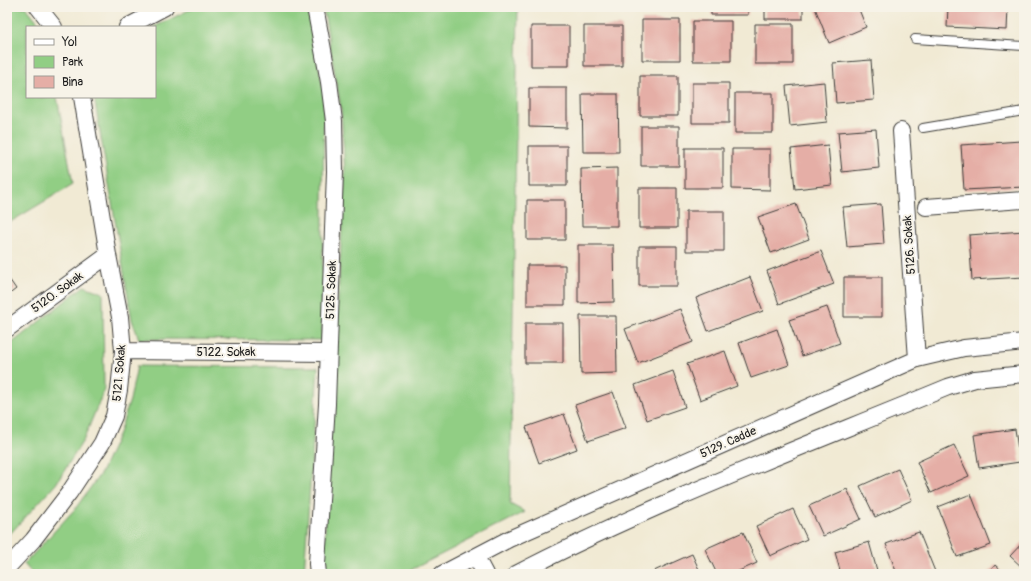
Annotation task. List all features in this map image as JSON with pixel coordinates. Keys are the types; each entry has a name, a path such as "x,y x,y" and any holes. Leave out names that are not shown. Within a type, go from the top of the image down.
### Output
{"street":[{"path":"38,7 53,26"},
{"path":"128,26 165,7"},
{"name":"5125. Sokak","path":"315,7 329,82 334,128 336,171 317,564 318,574"},
{"name":"5121. Sokak","path":"7,568 33,540 69,493 102,443 114,416 119,390 123,351 120,317 108,255 82,98"},
{"name":"5126. Sokak","path":"901,131 917,359"},
{"path":"926,208 1024,200"},
{"name":"5120. Sokak","path":"7,329 108,255"},
{"name":"5129. Cadde","path":"442,574 516,536 917,359 964,348 1024,342"},
{"name":"5122. Sokak","path":"123,351 328,352"},
{"path":"516,574 560,551 685,495 948,387 975,379 1024,374"},
{"path":"476,557 485,574"}],"lane":[{"path":"915,39 1024,46"},
{"path":"923,128 1024,111"}],"green space":[{"path":"7,7 26,7 41,26 26,26 26,98 57,98 73,184 7,224"},
{"path":"195,7 307,7 324,93 322,340 139,339 132,320 94,98 156,98 156,26"},
{"path":"323,7 518,7 510,504 525,512 403,574 323,574 345,174 341,108"},
{"path":"84,286 103,293 104,390 84,439 56,484 7,537 7,347"},
{"path":"137,366 318,367 304,574 33,574 24,564 75,509 101,473 119,433 130,400"}],"building":[{"path":"649,7 687,7 687,10 649,10"},
{"path":"711,7 748,7 748,15 711,15"},
{"path":"765,7 803,7 803,19 765,19"},
{"path":"858,7 866,27 829,43 815,8"},
{"path":"948,7 1008,7 1007,30 947,27"},
{"path":"642,20 680,20 680,60 642,60"},
{"path":"693,21 731,21 731,61 693,61"},
{"path":"755,24 793,24 793,64 755,64"},
{"path":"531,26 569,26 569,66 531,66"},
{"path":"584,26 622,26 622,66 584,66"},
{"path":"871,60 874,100 836,103 833,63"},
{"path":"640,76 678,76 678,116 640,116"},
{"path":"824,82 827,122 790,126 786,86"},
{"path":"692,83 729,83 729,123 692,123"},
{"path":"529,88 567,88 567,128 529,127"},
{"path":"735,93 773,93 773,133 735,133"},
{"path":"582,94 618,94 619,152 583,152"},
{"path":"641,126 679,126 679,166 641,166"},
{"path":"876,129 879,168 842,172 838,132"},
{"path":"1021,141 1024,187 964,190 961,145"},
{"path":"828,145 832,185 795,189 791,149"},
{"path":"529,146 567,146 567,186 529,186"},
{"path":"685,148 723,148 723,188 685,188"},
{"path":"732,149 770,149 770,190 732,189"},
{"path":"617,168 617,226 582,226 581,169"},
{"path":"639,188 677,188 677,228 639,228"},
{"path":"527,200 565,200 565,240 527,240"},
{"path":"796,204 809,239 771,253 758,217"},
{"path":"881,204 884,244 847,247 843,207"},
{"path":"686,211 724,211 724,251 686,251"},
{"path":"1024,231 1024,277 972,280 969,235"},
{"path":"578,245 613,245 614,302 578,303"},
{"path":"639,246 677,246 677,286 639,286"},
{"path":"821,251 834,284 779,304 767,271"},
{"path":"527,265 565,265 565,305 527,305"},
{"path":"7,276 16,289 7,296"},
{"path":"750,277 763,311 708,331 696,298"},
{"path":"844,277 882,277 882,317 844,317"},
{"path":"827,307 840,343 802,356 789,320"},
{"path":"680,309 693,342 638,363 625,329"},
{"path":"580,316 616,316 617,373 581,374"},
{"path":"525,323 563,323 563,363 525,363"},
{"path":"777,329 789,365 751,378 739,343"},
{"path":"725,351 737,386 700,400 687,364"},
{"path":"673,371 685,407 647,420 635,385"},
{"path":"613,392 626,428 588,441 575,405"},
{"path":"564,414 577,449 539,463 526,427"},
{"path":"1015,429 1020,462 979,468 974,435"},
{"path":"954,445 969,476 931,493 917,462"},
{"path":"898,469 912,500 875,517 860,486"},
{"path":"847,489 861,519 823,536 809,506"},
{"path":"971,494 991,545 957,557 938,507"},
{"path":"793,509 807,539 770,556 756,526"},
{"path":"743,532 757,563 732,574 717,574 705,549"},
{"path":"919,532 936,574 897,574 886,544"},
{"path":"1024,541 1024,569 1010,556"},
{"path":"869,542 878,574 841,574 835,552"},
{"path":"692,554 701,574 655,574 654,571"},
{"path":"995,565 1005,574 988,574"}]}
